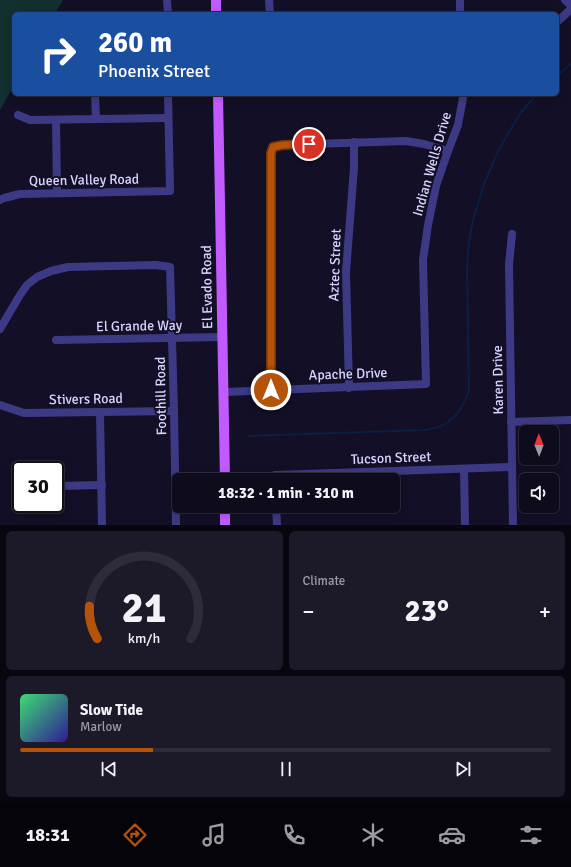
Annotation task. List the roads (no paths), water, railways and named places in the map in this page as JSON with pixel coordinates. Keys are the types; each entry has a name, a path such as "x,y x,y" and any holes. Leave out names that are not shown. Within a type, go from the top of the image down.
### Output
{"main road":[{"path":"216,0 216,12"},
{"name":"El Evado Road","path":"218,96 225,473"},
{"path":"225,513 225,525"}],"street":[{"path":"168,0 168,12"},
{"path":"269,0 270,12"},
{"path":"460,0 460,12"},
{"path":"559,20 571,8 565,0"},
{"path":"95,96 96,119"},
{"path":"18,115 30,120 168,118 168,96"},
{"name":"Indian Wells Drive","path":"426,384 423,260 436,186 458,125 462,96"},
{"name":"Queen Valley Road","path":"0,200 20,194 170,191 168,118"},
{"path":"56,120 57,194"},
{"path":"271,390 270,160 273,147 283,145 406,141 424,144 448,151"},
{"name":"Aztec Street","path":"349,388 346,272 354,168 354,142"},
{"name":"Karen Drive","path":"512,234 509,265 513,525"},
{"name":"Foothill Road","path":"0,330 20,294 37,277 51,271 68,267 156,265 170,267 176,525"},
{"name":"El Grande Way","path":"56,340 222,337"},
{"name":"Apache Drive","path":"224,392 426,384"},
{"name":"Stivers Road","path":"0,405 24,413 174,411"},
{"path":"100,412 102,525"},
{"path":"511,422 571,420"},
{"name":"Tucson Street","path":"329,473 512,467"},
{"path":"464,468 465,525"},
{"path":"64,486 102,485"},
{"path":"276,513 277,525"}],"waterway":[{"path":"559,74 571,64"},
{"path":"249,436 425,430 441,426 453,418 462,406 469,391 467,264 473,220 484,184 499,149 521,112 535,96"}]}
